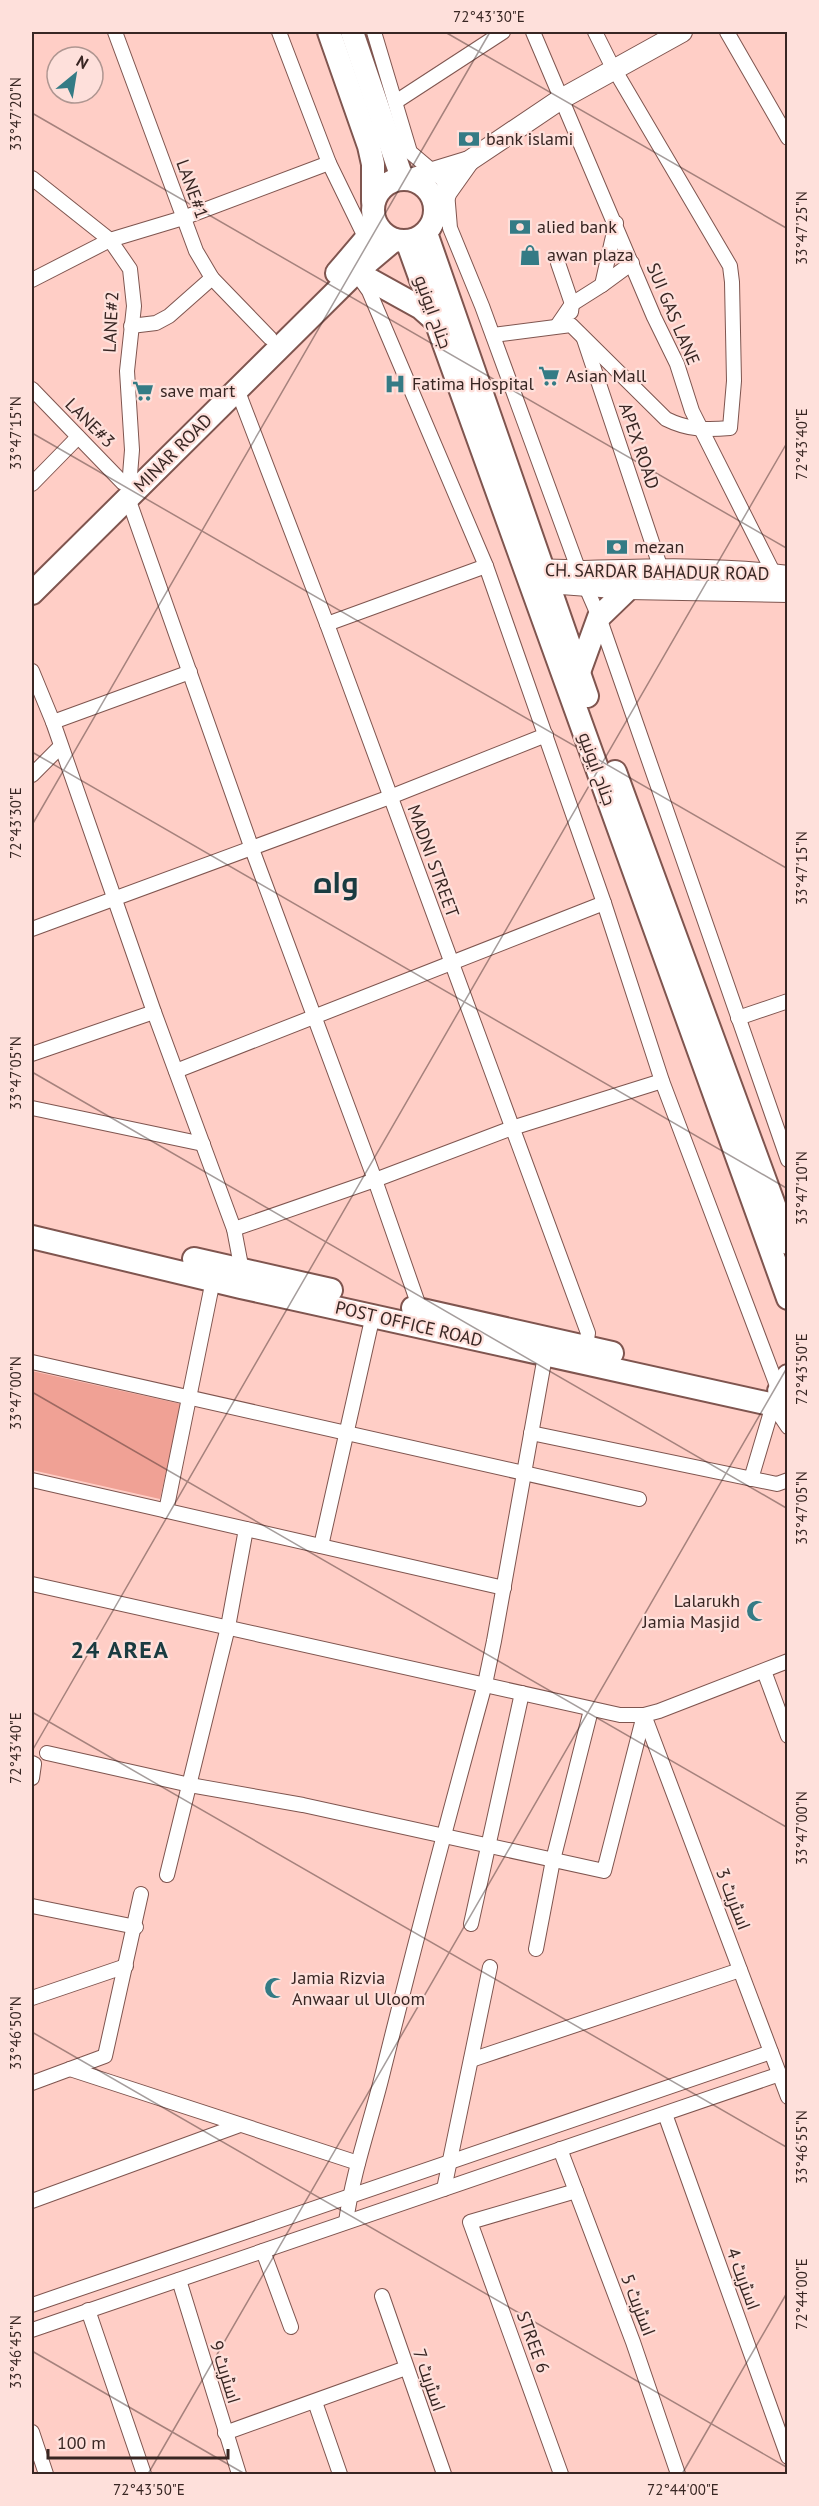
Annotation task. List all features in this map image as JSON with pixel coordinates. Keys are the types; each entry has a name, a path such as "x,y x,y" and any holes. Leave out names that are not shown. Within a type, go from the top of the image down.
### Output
{"main road":[{"path":"328,32 369,146 373,164 371,231 386,236 414,235 436,212 433,197 424,185 406,178 352,32"},
{"path":"373,201 384,184 435,173 469,160 561,99 681,32"},
{"path":"414,235 469,160"},
{"name":"MINAR ROAD","path":"32,593 127,485 346,263 371,231"},
{"name":"MINAR ROAD","path":"127,485 237,389 356,272 414,235"},
{"name":"جناح ایونیو","path":"414,235 438,323 537,577 579,672 788,1243"},
{"name":"جناح ایونیو","path":"414,235 537,577 788,1298"},
{"path":"356,272 421,308 438,323"},
{"name":"MINAR ROAD","path":"32,572 95,520"},
{"name":"CH. SARDAR BAHADUR ROAD","path":"537,577 584,579 661,569 781,575"},
{"name":"CH. SARDAR BAHADUR ROAD","path":"584,579 628,589 788,592"},
{"path":"579,672 599,618 628,589"},
{"name":"POST OFFICE ROAD","path":"32,1221 373,1315 545,1356 584,1355"},
{"name":"POST OFFICE ROAD","path":"32,1237 213,1280 242,1279 420,1310 584,1355 784,1398"}],"street":[{"name":"LANE#1","path":"115,32 196,251 212,278 270,338"},
{"path":"279,32 330,163 371,231"},
{"path":"374,32 397,101 410,152 443,180 447,192 450,228 493,335 599,618 738,1017 781,1120 788,1160"},
{"path":"397,101 503,32"},
{"name":"SUI GAS LANE","path":"533,32 676,364 692,411 781,575"},
{"path":"493,335 564,326 582,334 658,413 680,426 702,431 730,428 734,381 730,266 614,69 595,32"},
{"path":"727,32 788,138"},
{"path":"32,280 110,240 183,218 330,163"},
{"name":"LANE#2","path":"32,178 110,240 130,269 134,306 127,371 132,450 127,485"},
{"path":"602,285 616,223"},
{"path":"558,262 572,304"},
{"path":"564,326 572,304 632,263"},
{"path":"356,272 369,291 486,566 604,903 662,1081 784,1398 788,1427"},
{"path":"131,326 156,324 170,316 212,278"},
{"name":"APEX ROAD","path":"582,334 661,569"},
{"name":"MADNI STREET","path":"237,389 327,624 588,1333 584,1355"},
{"name":"LANE#3","path":"34,395 127,485"},
{"path":"32,484 78,436"},
{"path":"127,485 252,849 375,1180 420,1310"},
{"path":"327,624 486,566"},
{"path":"53,722 190,672"},
{"path":"33,680 53,722 154,1012 234,1229 242,1279"},
{"path":"32,929 116,900 390,797 546,735"},
{"path":"32,775 60,747"},
{"path":"176,1071 604,903"},
{"path":"738,1017 788,1001"},
{"path":"32,1054 154,1012"},
{"path":"234,1229 375,1180 512,1128 662,1081"},
{"path":"32,1108 203,1144"},
{"path":"166,1511 213,1280"},
{"path":"321,1546 373,1315"},
{"path":"346,2222 358,2163 485,1683 545,1356"},
{"path":"32,1362 639,1499"},
{"path":"751,1479 784,1398"},
{"path":"531,1433 777,1484 788,1480"},
{"path":"32,1480 504,1588"},
{"path":"167,1875 228,1627 246,1529"},
{"path":"32,1584 485,1683 591,1710 620,1715 644,1715 788,1661"},
{"path":"764,1671 788,1736"},
{"path":"471,1924 522,1693"},
{"path":"536,1949 553,1860 591,1710"},
{"path":"47,1753 190,1785 303,1805 604,1871 644,1715"},
{"name":"اسٹریٹ 3","path":"644,1715 788,2097"},
{"path":"32,1763 34,1764 32,1778"},
{"path":"100,2078 136,1927 141,1894"},
{"path":"32,1906 136,1927"},
{"path":"32,1998 126,1966"},
{"path":"444,2189 490,1967"},
{"path":"471,2060 740,1970"},
{"path":"32,2305 771,2052"},
{"path":"32,2083 105,2056"},
{"path":"70,2069 358,2163"},
{"path":"32,2330 780,2074"},
{"name":"اسٹریٹ 4","path":"665,2114 788,2457"},
{"path":"32,2201 240,2125"},
{"name":"اسٹریٹ 5","path":"560,2149 633,2342 678,2475"},
{"name":"STREE 6","path":"561,2475 470,2222 576,2191"},
{"path":"264,2251 291,2327"},
{"name":"اسٹریٹ 9","path":"179,2280 239,2475"},
{"name":"اسٹریٹ 7","path":"382,2296 444,2475"},
{"path":"88,2310 144,2475"},
{"path":"225,2433 406,2368"},
{"path":"315,2402 340,2475"},
{"path":"32,2432 46,2475"}],"shaded area":[{"path":"32,1371 181,1404 160,1499 32,1470"}],"place":[{"name":"bank islami","path":"469,139"},
{"name":"alied bank","path":"520,227"},
{"name":"awan plaza","path":"530,255"},
{"name":"Asian Mall","path":"549,376"},
{"name":"Fatima Hospital","path":"395,384"},
{"name":"save mart","path":"143,391"},
{"name":"mezan","path":"617,547"},
{"name":"Lalarukh Jamia Masjid","path":"757,1611"},
{"name":"Jamia Rizvia Anwaar ul Uloom","path":"275,1988"}],"district":[{"name":"واہ","path":"336,883"},
{"name":"24 AREA","path":"120,1650"}]}
